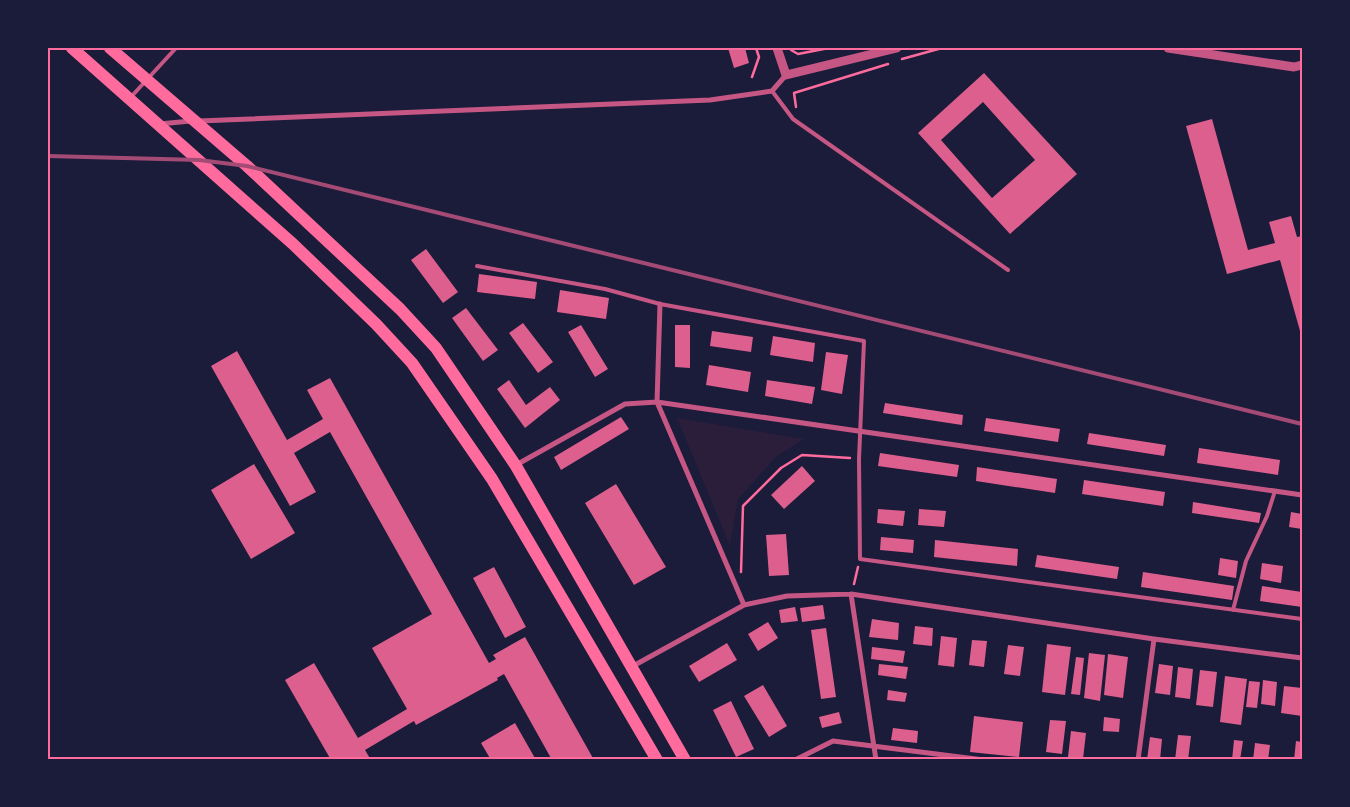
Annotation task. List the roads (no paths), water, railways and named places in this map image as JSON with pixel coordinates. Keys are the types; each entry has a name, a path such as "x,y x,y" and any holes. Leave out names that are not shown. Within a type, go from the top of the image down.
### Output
{"main road":[{"path":"72,48 293,244 376,324 412,364 492,479 656,760"},
{"path":"110,48 247,166 400,308 436,348 516,466 633,666 685,760"}],"street":[{"path":"777,48 786,75"},
{"path":"156,124 710,100 772,91 786,75 897,48"},
{"path":"1168,48 1294,67 1302,64"},
{"path":"660,304 657,402 744,605"},
{"path":"516,466 625,404 657,402 860,433 1302,495"},
{"path":"633,666 744,605 787,596 851,594 1154,639 1302,658"},
{"path":"851,594 876,760"},
{"path":"1138,760 1154,639"},
{"path":"795,760 833,741 984,760"}],"lane":[{"path":"128,99 148,81 176,48"},
{"path":"772,91 793,119 1008,270"},
{"path":"477,266 605,289 660,304 864,342 859,459 860,559 1302,619"},
{"path":"1233,610 1246,561 1267,516 1275,491"}],"railway":[{"path":"48,156 199,160 247,166 1302,424"}]}
